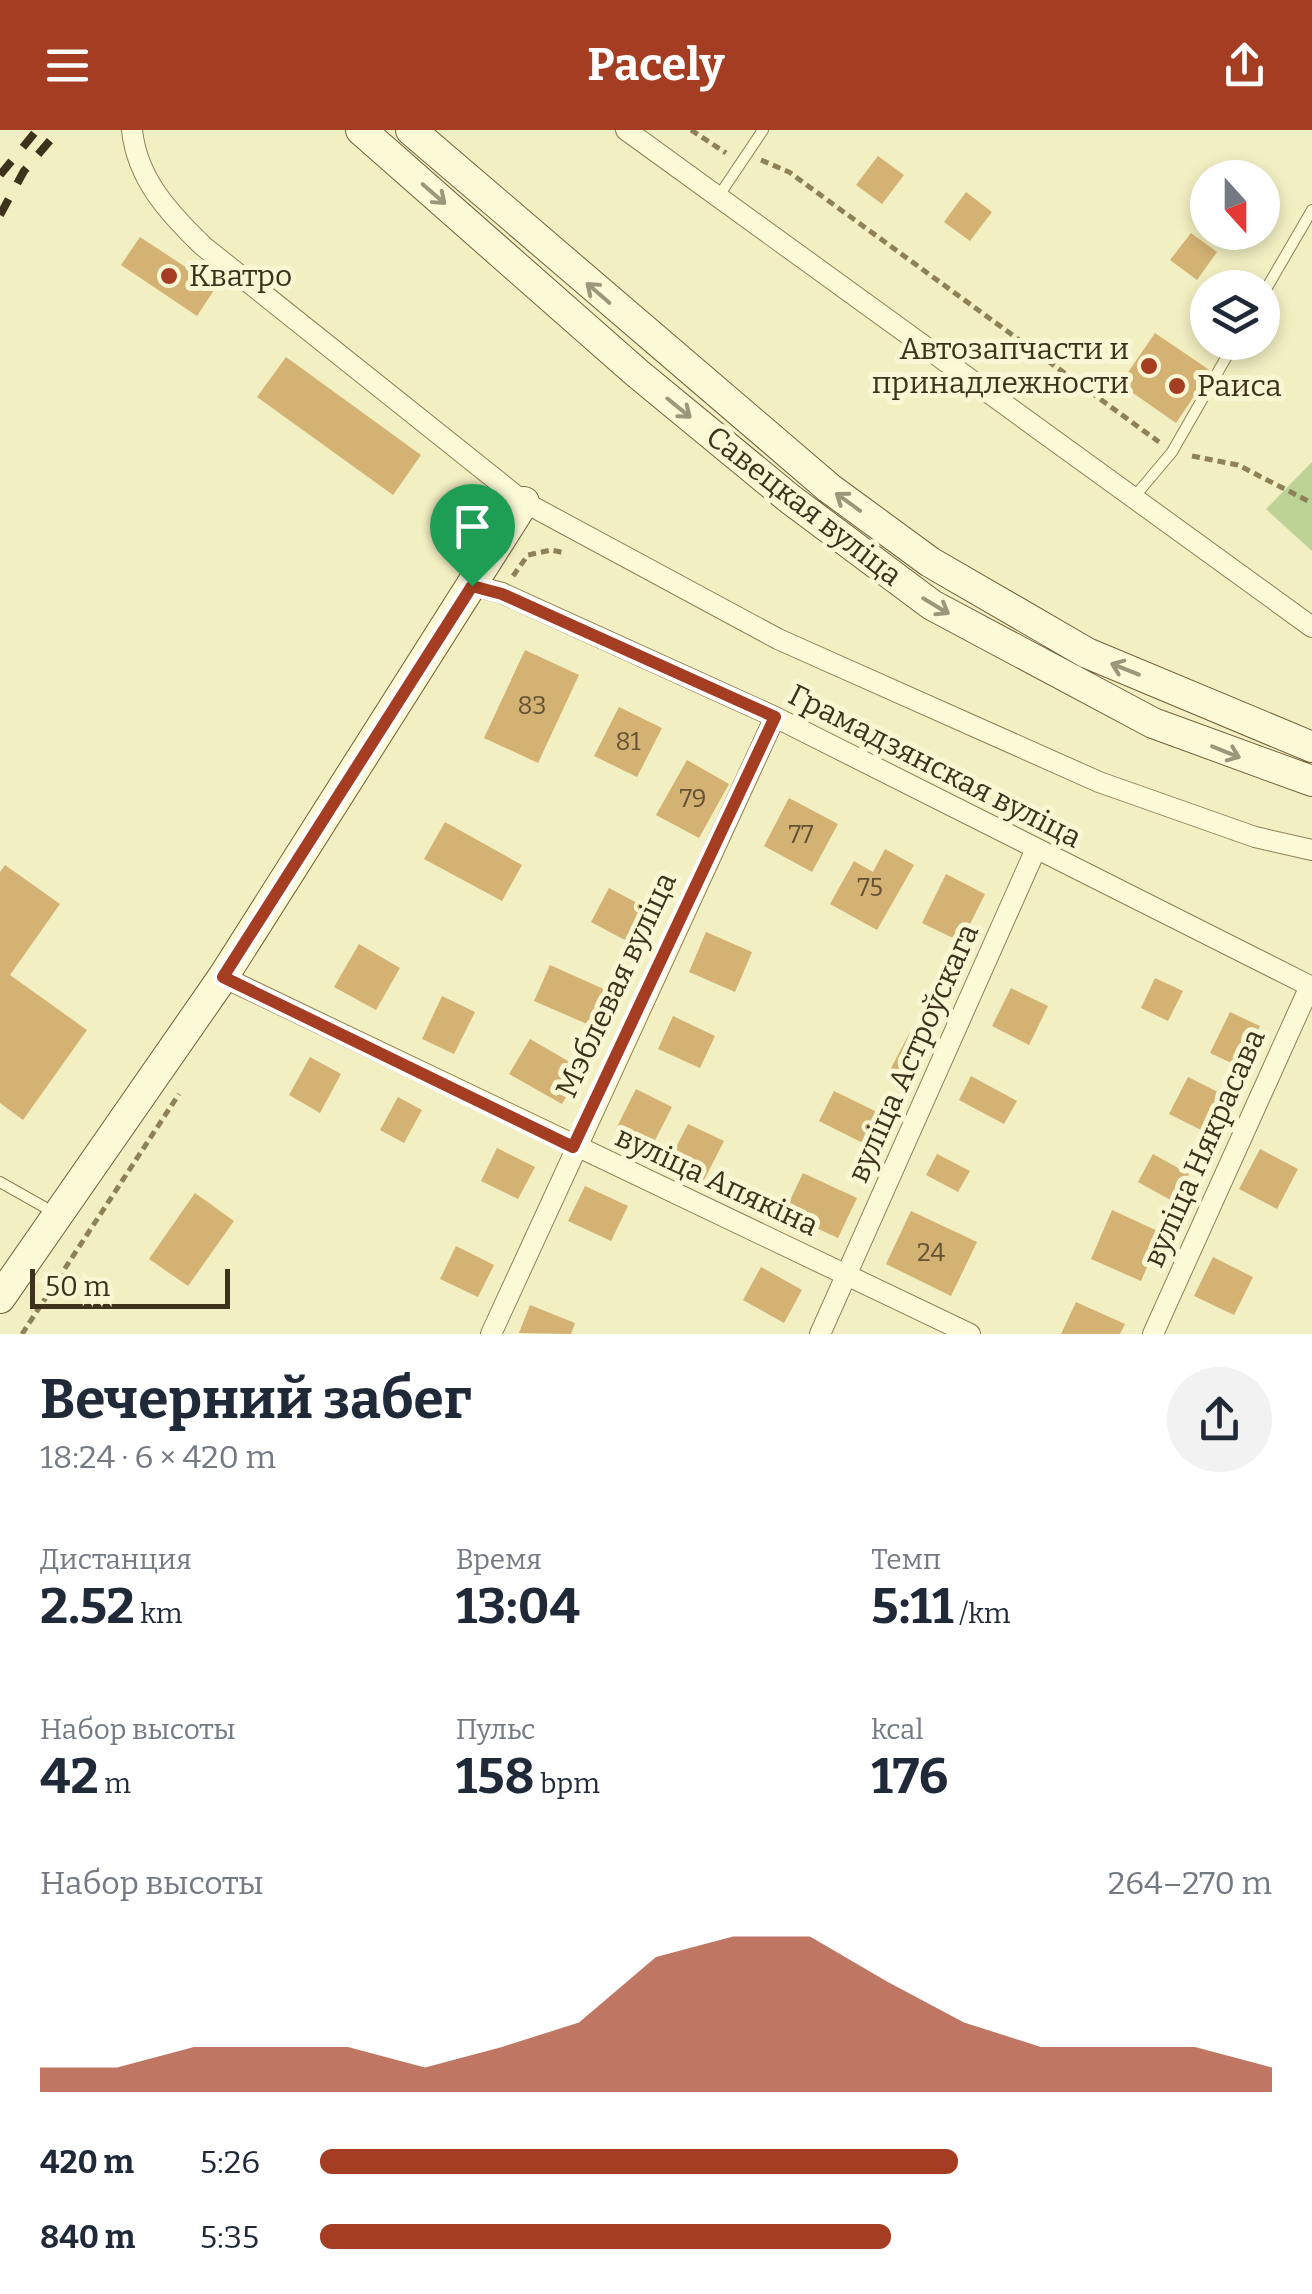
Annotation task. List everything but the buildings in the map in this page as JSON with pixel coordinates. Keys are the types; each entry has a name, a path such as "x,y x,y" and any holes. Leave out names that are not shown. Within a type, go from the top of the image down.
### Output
{"street":[{"path":"132,130 143,174 173,216 202,246 524,502 778,639 1082,774 1255,836 1312,850"},
{"name":"Савецкая вуліца","path":"361,130 637,373 790,499 932,605 1153,723 1312,782"},
{"name":"Савецкая вуліца","path":"411,130 828,488 930,562 1086,654 1312,747"},
{"path":"626,130 1312,627"},
{"path":"5,1281 58,1215 223,977 524,502"},
{"name":"Грамадзянская вуліца","path":"472,586 502,594 775,717 1035,851 1311,986"},
{"name":"Мэблевая вуліца","path":"490,1334 573,1147 775,717"},
{"name":"вуліца Астроўскага","path":"820,1334 1035,851"},
{"name":"вуліца Апякіна","path":"223,977 970,1334"},
{"name":"вуліца Някрасава","path":"1152,1334 1311,986"}],"lane":[{"path":"718,196 763,130"},
{"path":"1277,270 1312,210"},
{"path":"1136,496 1172,452 1226,360"},
{"path":"0,1182 58,1215"}],"path":[{"path":"691,130 724,152 747,154 789,172 1172,452 1238,465 1312,503"},
{"path":"502,594 528,556 550,550 583,556"},
{"path":"22,1334 184,1088"}],"green space":[{"path":"1312,462 1312,551 1266,509"}],"railway":[{"path":"0,175 37,130"},
{"path":"0,215 24,171 59,130"}],"place":[{"name":"Кватро","path":"169,276"},
{"name":"Автозапчасти и принадлежности","path":"1149,366"},
{"name":"Раиса","path":"1177,386"}],"route":[{"path":"472,586 502,594 775,717 573,1147 223,977 472,586"}]}
